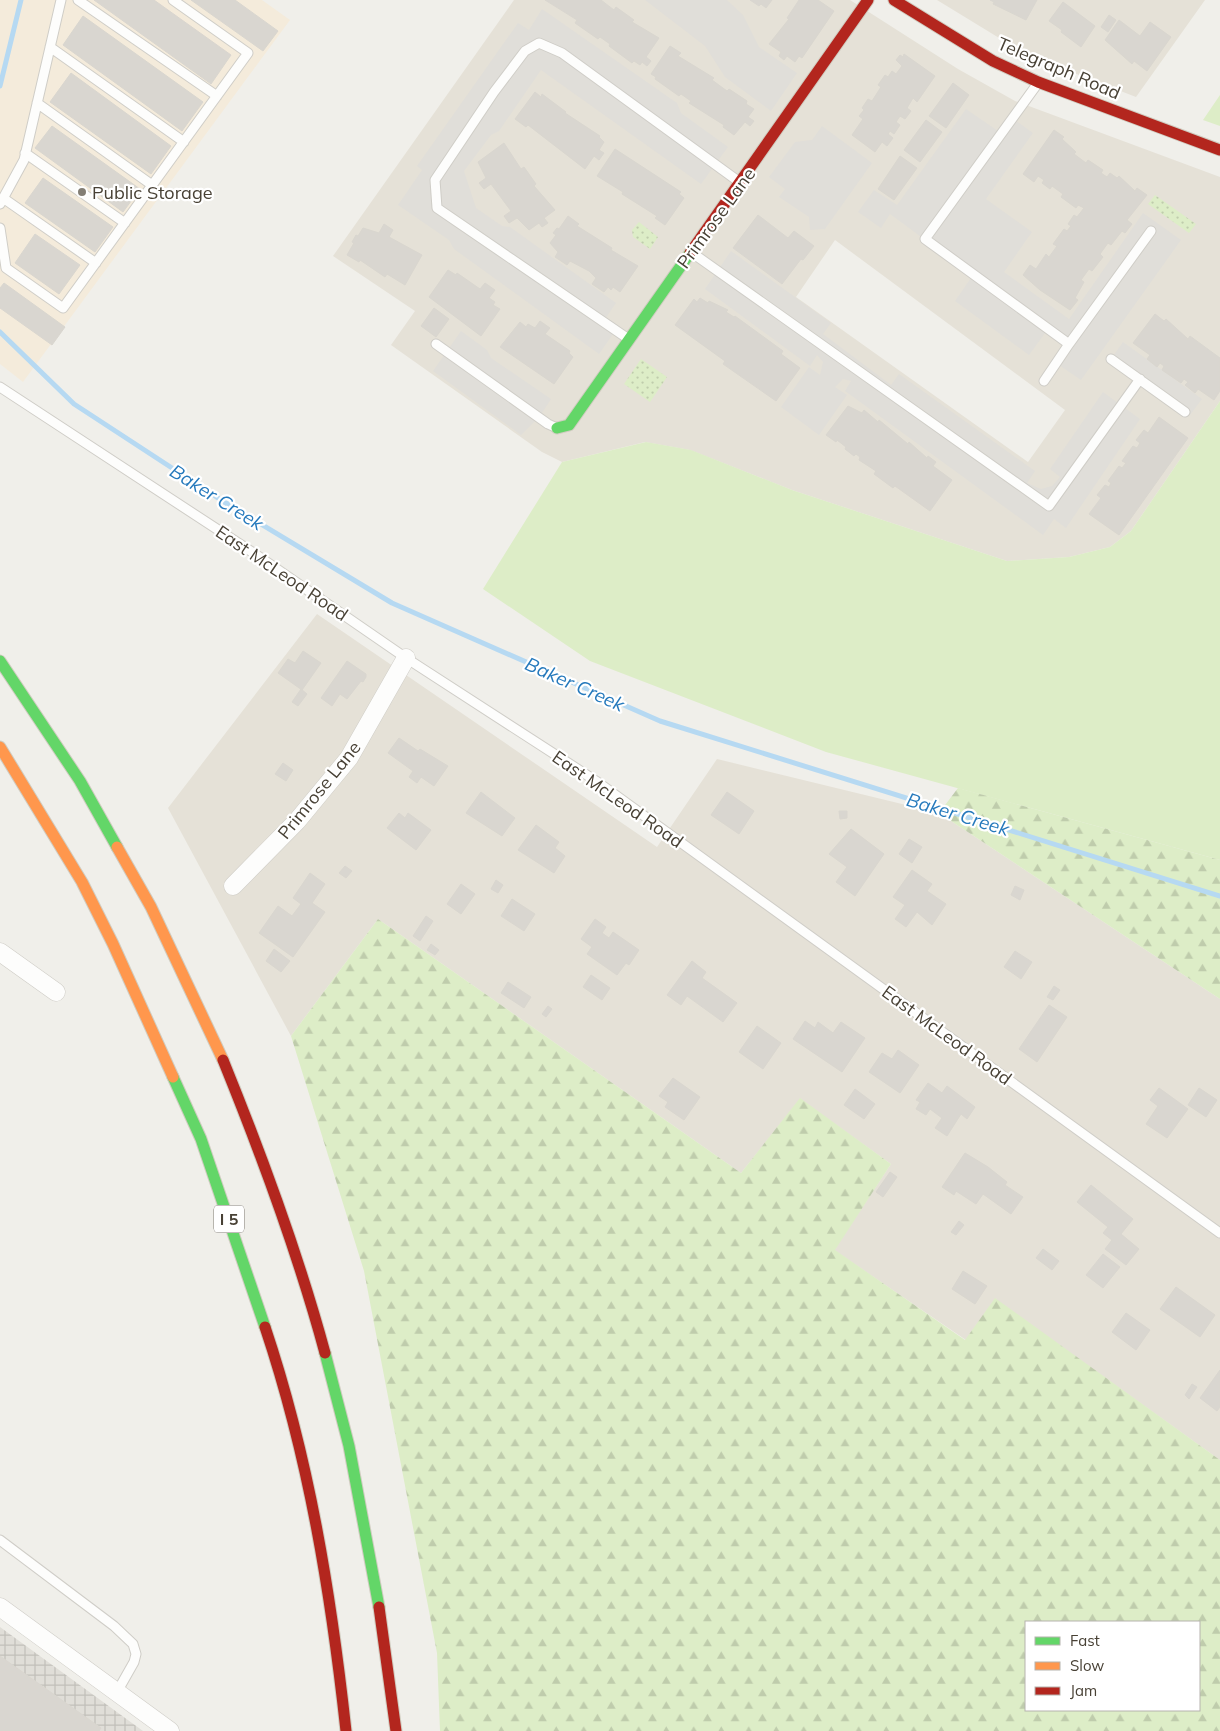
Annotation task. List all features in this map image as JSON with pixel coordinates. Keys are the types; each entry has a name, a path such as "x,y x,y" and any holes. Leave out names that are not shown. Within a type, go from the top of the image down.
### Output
{"main road":[{"name":"Primrose Lane","path":"557,428 569,425 868,0"},
{"name":"Telegraph Road","path":"894,0 993,61 1038,82 1220,150"},
{"path":"0,661 50,734 142,889 200,1006 269,1174 310,1298 345,1425 380,1603 396,1731"},
{"name":"I 5","path":"0,747 64,851 113,944 204,1148 282,1378 313,1503 335,1628 346,1731"}],"street":[{"name":"Primrose Lane","path":"232,886 297,821 349,758 406,658"},
{"path":"0,952 56,992"},
{"path":"0,1607 170,1731"}],"lane":[{"path":"61,0 24,160 2,201 96,263"},
{"path":"78,0 217,96"},
{"path":"0,228 6,268 63,308 248,53 174,0"},
{"path":"630,339 437,208 435,180 494,92 526,51 539,43 562,53 741,183"},
{"path":"50,47 184,142"},
{"path":"1038,82 924,240 1069,344"},
{"path":"37,103 152,185"},
{"path":"25,153 125,223"},
{"path":"1044,381 1151,230"},
{"path":"691,252 1049,506 1140,379"},
{"path":"436,344 548,424 557,428"},
{"path":"1111,359 1185,412"},
{"name":"East McLeod Road","path":"0,387 258,556 406,658 596,781 1220,1234"},
{"path":"0,1540 114,1626 132,1644 136,1654 134,1662 117,1692"}],"shaded area":[{"name":"Public Storage","path":"0,0 262,0 290,20 23,382 0,364"},
{"path":"514,0 850,0 958,69 1015,101 1220,177 1220,401 1131,531 1110,547 1069,557 1007,561 792,490 690,450 645,442 562,462 542,452 391,345 415,311 333,256","holes":["835,240 1065,410 1028,462 796,297"]},
{"path":"645,0 727,0 743,15 759,47 797,73 771,111 725,77 705,46"},
{"path":"937,0 1205,0 1136,97 1074,73 1009,44"},
{"path":"542,9 677,103 681,113 728,147 701,184 541,70 499,131 491,135 464,171 476,208 502,226 510,227 616,303 605,319 613,334 599,354 454,249 449,240 398,205 422,170 417,166 518,23 529,30"},
{"path":"966,109 1001,133 1012,118 1033,133 986,199 1032,232 1004,272 1069,319 1143,213 1181,240 1081,380 1056,363 1069,344 1048,329 1029,355 955,301 973,275 890,214 881,228 858,212 874,190 897,205"},
{"path":"822,126 872,163 825,229 810,230 809,217 779,197 785,189 769,177 795,142 812,140"},
{"path":"731,251 831,323 823,334 891,385 899,374 1035,471 1027,483 1041,489 1052,486 1060,477 1050,469 1103,392 1140,419 1066,528 1054,519 1043,535 845,391 851,381 843,379 835,387 847,395 819,435 781,407 809,367 820,375 823,362 817,355 810,366 705,289"},
{"path":"461,331 487,350 491,358 551,399 540,416 521,435 433,371"},
{"path":"1123,342 1202,399 1190,415 1111,359"},
{"path":"317,614 657,847 717,759 939,813 1220,999 1220,1460 995,1299 966,1340 834,1250 891,1164 800,1099 741,1173 378,919 291,1036 168,808"},
{"path":"0,1627 143,1731 0,1731"}],"green space":[{"path":"1220,95 1220,126 1203,120"},
{"path":"1155,195 1196,224 1189,233 1148,204"},
{"path":"639,222 658,237 650,249 633,237 632,230"},
{"path":"641,359 667,377 650,402 624,384"},
{"path":"1220,401 1220,860 826,752 590,661 483,589 562,462 646,442 691,450 792,490 1007,561 1069,557 1110,547 1131,531"},
{"path":"958,788 1220,860 1220,999 939,813"},
{"path":"378,919 741,1173 800,1098 891,1164 835,1250 965,1340 995,1298 1220,1460 1220,1731 440,1731 437,1653 364,1271 291,1036"}],"building":[{"path":"94,0 154,0 231,55 211,84"},
{"path":"191,0 235,0 278,31 263,51"},
{"path":"545,0 601,0 614,10 616,7 634,20 632,22 659,38 646,57 651,61 647,66 642,62 640,65 634,61 632,63 609,46 610,44 600,37 598,39 575,23 577,20"},
{"path":"750,0 772,0 766,8"},
{"path":"799,0 818,0 834,11 802,58 799,56 795,62 787,56 784,60 779,56 781,52 769,44 789,19 787,18"},
{"path":"990,0 1037,0 1026,20 993,4 994,2"},
{"path":"1063,2 1095,26 1081,47 1049,21"},
{"path":"1109,15 1116,20 1108,32 1101,27"},
{"path":"83,16 203,102 182,131 63,45"},
{"path":"1119,20 1140,36 1150,22 1171,37 1147,71 1134,61 1132,64 1105,40"},
{"path":"670,46 681,53 678,56 714,78 712,80 727,91 729,89 747,101 746,104 754,109 748,117 754,121 750,126 745,122 734,135 723,127 724,125 689,103 691,101 681,94 679,96 655,79 656,77 651,74"},
{"path":"904,54 935,76 917,102 913,98 907,108 911,111 905,119 900,116 896,122 900,125 894,134 890,131 888,134 893,138 887,146 882,142 875,152 852,135 863,119 859,116 864,110 862,108 868,99 872,101 881,87 878,85 885,75 888,77 892,71 896,74 902,66 896,60 900,55 903,57"},
{"path":"71,73 171,146 151,174 50,102"},
{"path":"953,83 969,95 946,128 929,116"},
{"path":"535,92 541,97 542,94 565,113 600,136 604,142 599,150 604,153 599,160 594,156 585,169 528,125 526,127 515,119"},
{"path":"926,120 942,132 920,162 904,150"},
{"path":"52,126 140,189 123,212 35,148"},
{"path":"1054,130 1064,137 1062,139 1076,152 1074,154 1086,163 1088,160 1103,170 1101,173 1107,177 1110,173 1117,178 1119,176 1135,191 1137,188 1147,195 1127,220 1132,224 1125,233 1122,231 1111,245 1108,243 1100,254 1103,257 1092,271 1089,269 1081,280 1084,282 1075,298 1078,300 1070,310 1040,290 1023,275 1030,265 1036,269 1046,254 1049,257 1057,246 1053,244 1064,229 1067,231 1071,226 1068,224 1074,215 1077,217 1084,208 1078,205 1076,208 1061,197 1063,194 1052,186 1050,189 1042,183 1044,180 1038,176 1034,182 1023,174"},
{"path":"504,143 521,169 524,167 536,184 534,186 555,210 544,218 548,223 542,227 539,223 529,230 517,218 509,223 504,216 511,211 491,184 484,189 479,183 486,178 478,162"},
{"path":"615,149 681,192 679,194 684,198 665,225 655,218 657,216 597,176"},
{"path":"900,156 917,168 894,200 878,189"},
{"path":"43,178 113,227 95,252 25,203"},
{"path":"758,215 788,238 794,231 814,246 803,260 801,259 782,284 733,248"},
{"path":"568,216 579,224 577,226 638,266 620,292 613,287 611,290 608,287 604,292 592,284 596,278 589,271 570,261 567,265 555,257 558,252 550,243 556,235 553,233 557,228 559,229"},
{"path":"384,224 393,230 389,237 422,255 405,285 387,274 385,277 360,260 359,262 347,255 356,235 358,236 363,228 379,233"},
{"path":"35,234 80,265 59,294 15,263"},
{"path":"448,270 456,275 457,273 480,289 485,283 495,290 489,298 495,302 493,305 500,309 481,336 429,297"},
{"path":"4,283 65,327 52,345 0,308 0,288"},
{"path":"700,298 728,310 726,312 735,316 783,351 781,354 800,368 776,401 723,364 725,361 675,325 694,299 697,302"},
{"path":"434,308 449,319 436,337 421,326"},
{"path":"1155,314 1164,321 1166,319 1188,339 1190,336 1220,358 1220,391 1214,400 1198,389 1195,393 1185,385 1188,382 1184,379 1181,383 1162,370 1164,366 1160,363 1157,367 1147,359 1150,355 1133,343"},
{"path":"540,321 550,328 545,334 570,351 569,353 573,357 554,384 500,347 520,322 526,327 528,324 535,328"},
{"path":"848,406 862,413 864,410 878,422 879,420 927,458 928,456 936,462 933,466 952,480 930,511 895,486 893,488 874,474 876,471 859,460 860,457 856,454 854,456 837,440 836,442 826,435"},
{"path":"1159,417 1188,438 1119,535 1089,514 1101,498 1097,495 1105,485 1109,487 1111,483 1108,481 1119,466 1122,468 1126,463 1122,461 1133,446 1137,448 1140,443 1136,440 1144,430 1148,433"},
{"path":"303,651 321,663 302,690 278,673 288,659 295,663"},
{"path":"347,661 366,674 366,677 347,699 340,694 332,706 321,698"},
{"path":"301,689 307,694 298,706 292,702"},
{"path":"399,738 418,751 420,749 448,766 434,786 421,777 417,783 409,777 413,771 388,753"},
{"path":"283,763 293,770 286,781 275,774"},
{"path":"481,792 515,818 502,836 466,813"},
{"path":"727,792 754,811 739,834 711,815"},
{"path":"839,811 847,811 847,818 840,819"},
{"path":"399,813 405,818 408,813 431,830 416,850 387,828"},
{"path":"536,825 559,842 555,848 565,856 554,873 518,850"},
{"path":"851,829 884,854 855,896 836,882 847,867 829,854"},
{"path":"909,839 922,847 912,863 899,854"},
{"path":"345,866 352,871 346,878 339,873"},
{"path":"912,870 932,884 927,891 946,904 932,925 917,912 906,927 895,919 905,905 893,897"},
{"path":"310,873 325,884 312,903 325,912 293,957 259,933 278,906 292,916 301,904 293,898"},
{"path":"496,880 503,885 498,893 491,889"},
{"path":"461,884 475,894 461,914 447,904"},
{"path":"1015,886 1024,890 1020,900 1011,895"},
{"path":"512,899 535,914 524,931 501,916"},
{"path":"426,916 433,921 420,941 413,936"},
{"path":"595,919 606,927 602,933 609,938 613,932 639,950 629,965 626,963 617,975 587,954 592,947 581,939"},
{"path":"431,944 439,950 435,955 427,950"},
{"path":"274,949 290,961 281,972 266,961"},
{"path":"1015,951 1032,962 1021,979 1004,967"},
{"path":"692,961 706,972 702,978 737,1003 723,1022 687,996 681,1005 667,995"},
{"path":"591,975 610,988 602,1000 583,987"},
{"path":"508,982 531,997 524,1008 501,993"},
{"path":"1054,986 1060,990 1053,1000 1047,997"},
{"path":"1049,1005 1067,1017 1037,1062 1019,1049"},
{"path":"548,1006 552,1009 546,1017 542,1014"},
{"path":"805,1021 815,1028 818,1022 833,1033 841,1022 865,1038 842,1072 793,1039"},
{"path":"757,1026 781,1043 763,1069 739,1052"},
{"path":"898,1050 919,1065 900,1093 869,1072 882,1053 892,1059"},
{"path":"673,1078 700,1097 684,1120 665,1107 668,1102 659,1096"},
{"path":"928,1083 942,1093 947,1086 975,1107 967,1119 961,1114 947,1136 935,1128 942,1118 930,1109 926,1115 916,1109 920,1102 916,1100"},
{"path":"1159,1088 1188,1109 1167,1138 1146,1124 1158,1106 1150,1100"},
{"path":"1199,1088 1217,1100 1206,1117 1188,1105"},
{"path":"855,1089 875,1104 864,1119 844,1105"},
{"path":"965,1153 988,1167 1007,1182 1005,1185 1023,1197 1011,1214 983,1194 976,1204 956,1191 954,1195 942,1187"},
{"path":"890,1172 897,1177 883,1197 876,1192"},
{"path":"1091,1185 1133,1219 1121,1234 1139,1249 1126,1265 1105,1249 1112,1240 1103,1233 1108,1227 1077,1202"},
{"path":"959,1221 964,1225 956,1235 951,1232"},
{"path":"1043,1249 1059,1261 1052,1270 1036,1258"},
{"path":"1103,1254 1120,1267 1103,1288 1086,1275"},
{"path":"963,1271 987,1286 975,1304 952,1289"},
{"path":"1176,1287 1215,1315 1200,1337 1160,1309"},
{"path":"1126,1313 1150,1330 1136,1350 1112,1332"},
{"path":"1220,1370 1220,1407 1217,1411 1200,1398"},
{"path":"1192,1384 1197,1387 1189,1399 1185,1395"},
{"path":"0,1656 101,1728 99,1731 0,1731"}],"waterway":[{"name":"Baker Creek","path":"0,86 21,0"},
{"name":"Baker Creek","path":"0,332 74,404 221,500 392,603 660,721 1220,896"}],"traffic: fast":[{"path":"557,428 569,425 690,253"},
{"path":"0,661 80,781 117,847"},
{"path":"173,1077 201,1139 265,1327"},
{"path":"325,1353 349,1446 379,1607"}],"traffic: slow":[{"path":"0,747 82,882 113,944 173,1077"},
{"path":"117,847 151,907 223,1060"}],"traffic: jam":[{"path":"690,253 868,0"},
{"path":"894,0 993,61 1038,82 1220,150"},
{"path":"223,1060 252,1132 278,1205 325,1353"},
{"path":"265,1327 294,1426 306,1476 325,1578 346,1731"},
{"path":"379,1607 396,1731"}],"place":[{"name":"Public Storage","path":"82,192"}]}
